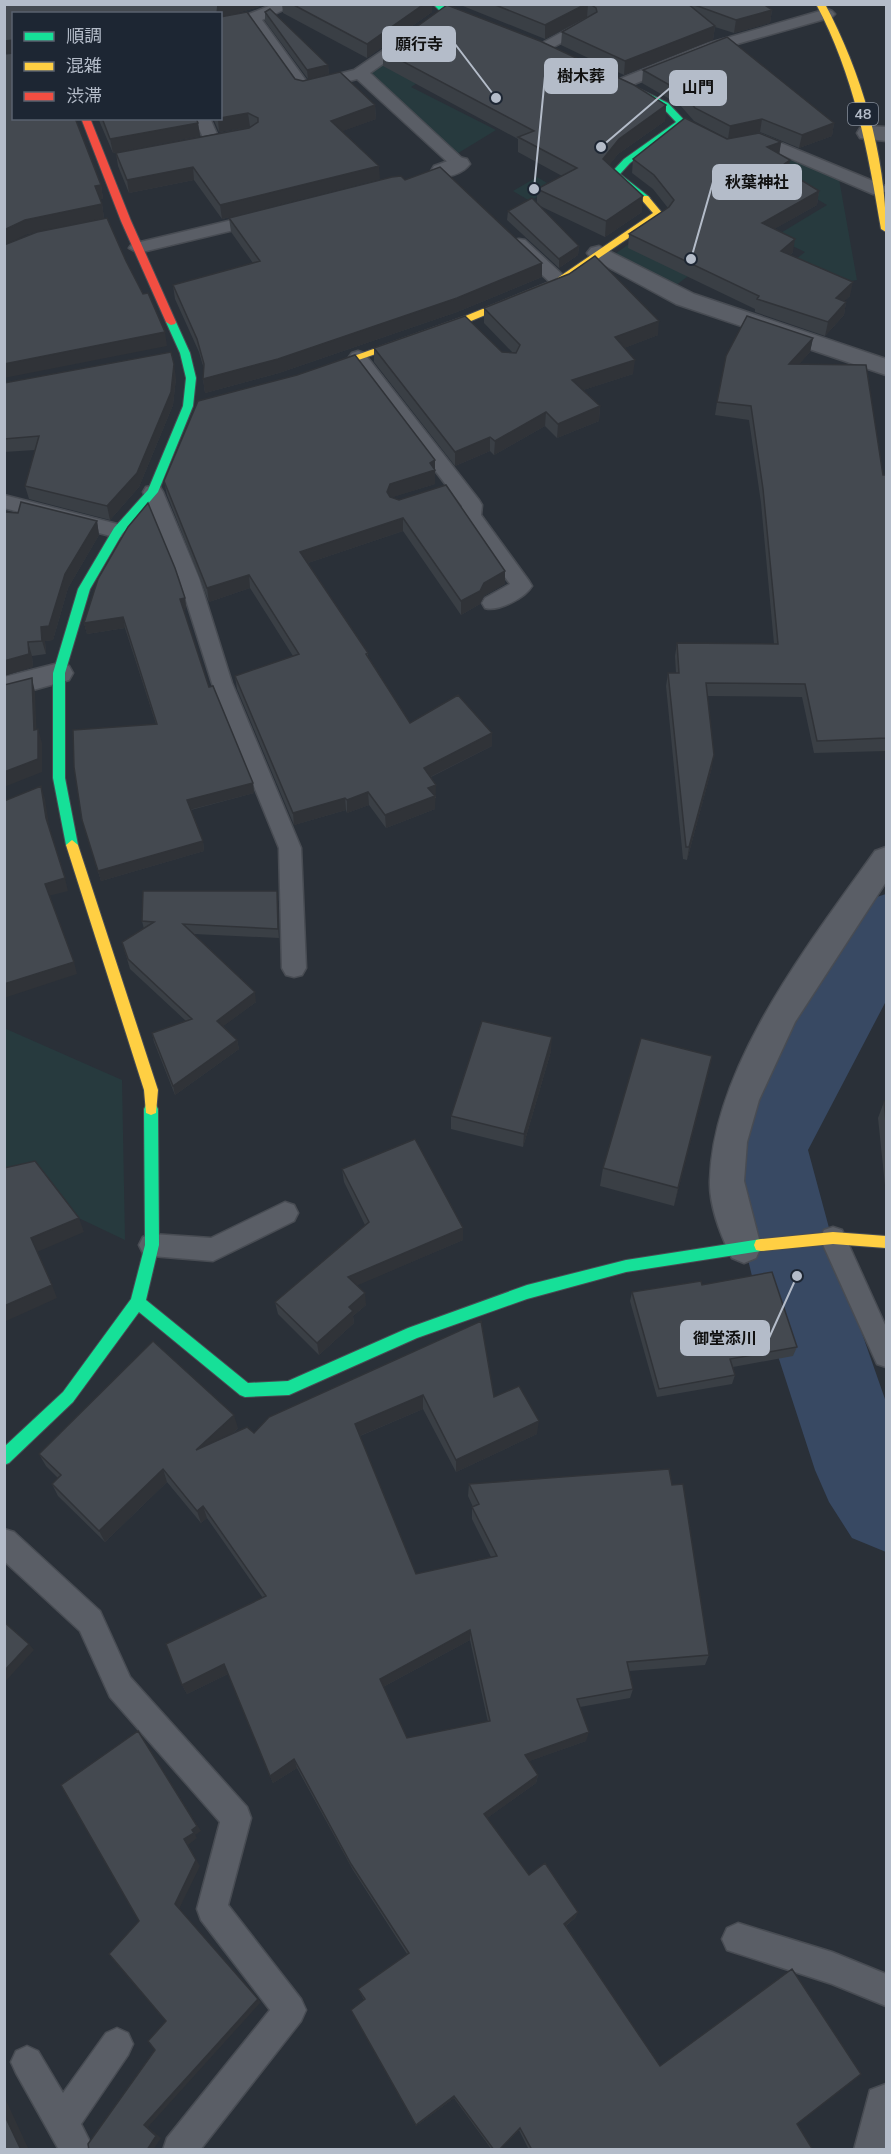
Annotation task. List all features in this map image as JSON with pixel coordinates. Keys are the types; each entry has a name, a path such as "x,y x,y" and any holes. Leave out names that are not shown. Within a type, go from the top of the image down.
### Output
{"street":[{"name":"48","path":"824,7 877,134 879,190 886,230"},
{"path":"440,12 494,28"},
{"path":"536,46 561,57"},
{"path":"299,378 467,319 559,281 658,214 644,195 615,174 627,161 681,122 677,115 660,102 616,81"},
{"path":"4,1458 68,1397 138,1302 152,1245 151,1090 67,831 48,783 59,673 84,589 118,531 153,492 188,406 190,378 174,355 138,248 120,222 102,162 86,120"},
{"path":"599,253 685,299 886,367"},
{"path":"188,406 206,403"},
{"path":"4,688 59,673"},
{"path":"744,1247 727,1182 733,1127 764,1050 809,969 886,859"},
{"path":"138,1302 245,1390 289,1388 413,1333 527,1292 626,1266 744,1247 833,1238 886,1242"},
{"path":"876,2150 886,2106"}],"lane":[{"path":"222,25 253,18 289,4"},
{"path":"616,81 824,7"},
{"path":"253,18 303,88 360,73 417,32"},
{"path":"536,46 586,24"},
{"path":"360,73 440,171 459,187"},
{"path":"203,120 212,141"},
{"path":"681,122 699,132"},
{"path":"190,145 231,137"},
{"path":"737,144 759,139 879,190"},
{"path":"102,162 124,158"},
{"path":"138,248 278,214"},
{"path":"509,234 559,281"},
{"path":"467,319 484,336"},
{"path":"358,357 472,505 471,516 522,586 492,603"},
{"path":"438,492 458,486"},
{"path":"153,492 189,578 222,683 290,848 294,968"},
{"path":"4,501 20,503 118,531"},
{"path":"152,1245 213,1250 285,1213"},
{"path":"833,1238 886,1355"},
{"path":"4,1542 90,1621 120,1687 236,1818 212,1909 290,2010 179,2150"},
{"path":"738,1939 832,1968 886,1990"},
{"path":"70,2136 117,2044"},
{"path":"27,2062 70,2136"}],"green space":[{"path":"402,50 440,68 411,87 496,130 455,155 368,73"},
{"path":"759,144 839,179 857,280 745,299 805,252 774,237 827,205 787,181 796,174 742,147"},
{"path":"537,177 554,187 530,201 513,191"},
{"path":"643,234 721,251 675,286 615,254"},
{"path":"4,1028 122,1080 125,1240 5,1183"}],"building":[{"path":"4,4 218,4 217,12 12,12 12,40 4,41"},
{"path":"292,4 424,4 367,44"},
{"path":"493,4 586,4 545,25"},
{"path":"590,4 688,4 715,26 625,61 562,32 597,12 596,8"},
{"path":"692,4 763,4 772,10 736,20"},
{"path":"447,5 540,41 634,85 666,105 619,139 603,159 643,196 606,221 537,189 577,168 518,137 534,131 383,51"},
{"path":"270,9 328,65 307,70 265,12"},
{"path":"247,12 295,79 303,81 340,72 375,105 331,121 379,166 220,205 193,167 127,180 116,153 249,128 258,122 258,118 248,113 222,118 222,17"},
{"path":"727,37 834,123 802,135 762,119 730,126 695,108 682,92 643,70"},
{"path":"12,53 12,120 76,120 101,185 95,186 102,204 25,220 4,230 4,54"},
{"path":"685,118 727,139 759,133 781,142 767,147 790,160 780,167 819,191 762,223 795,239 781,251 853,282 836,298 846,302 828,322 757,299 759,296 629,234 669,207 674,200 654,175 633,159"},
{"path":"103,120 197,120 198,123 110,139"},
{"path":"440,167 542,263 457,298 278,359 203,379 204,364 197,339 173,285 260,261 229,218 392,177 401,176 405,180"},
{"path":"532,198 579,246 559,259 508,211"},
{"path":"107,218 126,261 143,294 148,293 165,332 4,364 4,245 37,232"},
{"path":"595,256 659,321 615,337 635,360 572,380 600,406 558,424 546,412 495,441 490,437 455,452 374,348 465,316 502,352 516,353 520,345 484,308 569,274"},
{"path":"747,316 813,338 789,364 866,365 883,475 886,475 886,738 817,741 805,684 706,683 714,755 689,847 686,847 668,673 679,673 677,643 778,644 763,489 751,406 717,402 726,356"},
{"path":"171,352 174,364 171,392 137,473 107,506 25,486 39,436 4,439 4,383"},
{"path":"355,355 435,460 430,463 435,470 390,484 387,492 390,497 399,500 446,485 505,571 484,583 480,591 461,601 403,518 300,552 368,653 366,654 410,723 458,695 492,733 424,768 436,785 428,788 435,796 385,815 368,792 347,800 345,798 293,813 235,676 299,654 249,575 207,588 164,481 198,401 297,375"},
{"path":"21,502 97,521 65,574 49,626 41,627 42,641 28,642 29,654 4,661 4,512 18,513"},
{"path":"148,503 185,598 180,599 209,687 213,686 253,783 187,800 203,841 98,871 82,820 74,767 73,730 157,724 123,617 84,623 98,579 128,527"},
{"path":"32,678 34,730 38,729 38,759 4,772 4,685"},
{"path":"41,786 46,818 65,878 45,884 74,962 4,984 4,801"},
{"path":"143,891 277,891 278,929 183,924 255,992 217,1021 237,1040 173,1086 152,1033 192,1019 128,959 122,942 154,922 142,921"},
{"path":"482,1021 552,1037 524,1134 451,1116"},
{"path":"641,1038 712,1056 678,1188 603,1168"},
{"path":"415,1139 463,1228 348,1277 365,1293 349,1307 353,1311 317,1343 275,1302 369,1222 342,1169"},
{"path":"35,1161 79,1218 31,1238 52,1285 4,1306 4,1168"},
{"path":"772,1272 797,1347 730,1359 735,1375 659,1389 632,1292 701,1281 702,1285"},
{"path":"481,1321 494,1397 519,1386 539,1421 456,1460 423,1395 355,1424 416,1574 497,1556 472,1507 479,1504 469,1484 669,1469 672,1485 683,1484 709,1655 627,1662 633,1689 577,1699 589,1732 525,1755 538,1775 484,1814 529,1875 545,1863 578,1912 564,1924 660,2066 792,1969 861,2074 797,2124 813,2150 532,2150 520,2128 499,2150 494,2150 454,2096 416,2125 351,2010 365,1999 358,1989 409,1953 351,1864 294,1759 270,1776 224,1664 182,1685 166,1644 266,1596 203,1506 197,1511 163,1469 99,1531 52,1484 61,1475 39,1454 153,1341 234,1415 196,1450 247,1427 254,1433 269,1417","holes":["470,1630 490,1721 407,1738 380,1679"]},
{"path":"4,1622 29,1644 4,1671"},
{"path":"138,1731 197,1826 192,1830 194,1833 184,1839 196,1860 175,1904 258,1999 144,2125 156,2136 147,2150 89,2150 88,2144 155,2050 148,2041 166,2021 109,1954 139,1921 61,1785"},
{"path":"4,2114 21,2150 4,2150"}],"waterway":[{"path":"886,926 764,1148 797,1276 863,1470 886,1505"}],"traffic: fast":[{"path":"437,4 446,12 484,25"},
{"path":"628,87 665,105 681,122 627,161 615,174 645,198"},
{"path":"72,845 59,778 59,673 84,589 118,531 153,492 188,406 191,378 185,353 171,322"},
{"path":"4,1458 68,1397 138,1302 152,1245 151,1109"},
{"path":"138,1302 245,1390 289,1388 413,1333 527,1292 626,1266 761,1245"}],"traffic: slow":[{"path":"820,4 846,57 855,85 870,141 886,229"},
{"path":"314,372 467,319 559,281 658,214 645,198"},
{"path":"72,845 151,1090 151,1109"},
{"path":"761,1245 833,1238 886,1242"}],"traffic: jam":[{"path":"86,120 126,221 171,322"}],"place":[{"name":"願行寺","path":"496,98"},
{"name":"山門","path":"601,147"},
{"name":"樹木葬","path":"534,189"},
{"name":"秋葉神社","path":"691,259"},
{"name":"御堂添川","path":"797,1276"}]}
